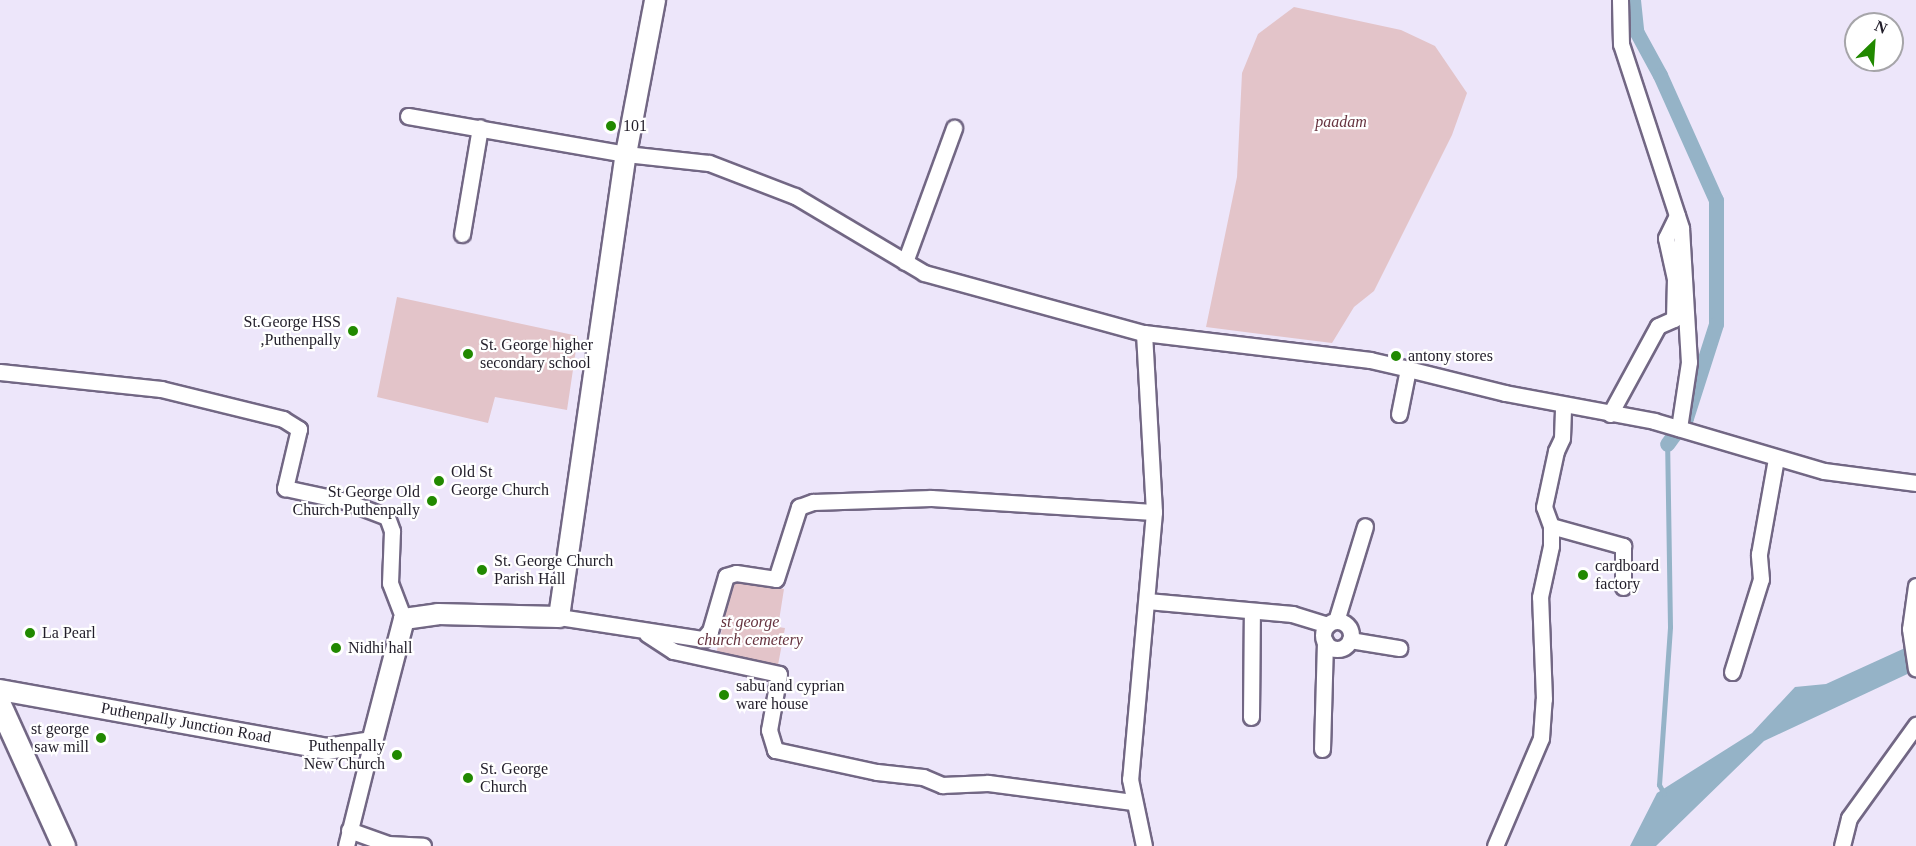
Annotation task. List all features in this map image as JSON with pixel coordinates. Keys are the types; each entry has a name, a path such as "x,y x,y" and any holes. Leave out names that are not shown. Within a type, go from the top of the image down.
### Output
{"highway":[{"path":"0,705 64,846"}],"main road":[{"path":"372,742 404,619 438,614 559,616 626,154 655,0"},
{"name":"Puthenpally Junction Road","path":"0,690 327,749 372,742"}],"street":[{"path":"1620,0 1621,44 1677,215 1688,308 1689,362 1679,428"},
{"path":"408,116 626,154 709,163 795,196 924,273 970,288 1144,333 1370,360 1563,405 1679,428 1776,459 1824,471 1916,483"},
{"path":"462,234 480,128"},
{"path":"905,262 954,128"},
{"path":"1610,414 1658,326 1674,319 1675,279 1666,238 1677,215"},
{"path":"1144,333 1154,512 1130,779 1144,846"},
{"path":"1399,414 1408,369"},
{"path":"0,372 161,389 283,419 299,429 285,488 345,501 387,517 392,531 390,583 404,619"},
{"path":"1495,846 1541,738 1543,617 1540,597 1551,546 1551,526 1545,507 1556,451 1562,438 1563,405"},
{"path":"1732,672 1761,579 1759,554 1776,459"},
{"path":"559,616 703,639 710,631 726,576 736,573 776,579 799,507 813,502 931,498 1154,512"},
{"path":"1322,749 1325,641 1323,633 1331,623 1365,526"},
{"path":"1551,526 1623,546 1623,587"},
{"path":"1916,586 1910,629 1916,669"},
{"path":"1147,601 1292,614 1348,627 1350,640"},
{"path":"1251,717 1252,611"},
{"path":"642,631 673,651 779,674 769,730 775,750 877,772 922,777 942,785 988,783 1133,802"},
{"path":"1325,641 1335,649 1350,640 1400,648"},
{"path":"1842,846 1849,818 1916,725"},
{"path":"346,846 372,742"},
{"path":"349,830 388,844 423,846"}],"green space":[{"name":"paadam","path":"1294,7 1401,30 1435,46 1467,93 1452,135 1374,291 1354,307 1332,343 1206,327 1237,177 1242,73 1258,34"},
{"path":"397,297 578,336 567,410 495,397 488,423 377,397"},
{"name":"st george church cemetery","path":"734,580 784,589 778,627 785,628 778,665 716,654"}],"water":[{"path":"1916,643 1916,670 1764,741 1656,846 1630,846 1657,793 1752,733 1795,687 1826,684"}],"waterway":[{"path":"1633,0 1636,31 1660,75 1716,200 1716,324 1686,418 1667,444"},
{"path":"1664,794 1659,785 1670,627 1667,444"}],"place":[{"name":"101","path":"611,126"},
{"name":"St.George HSS ,Puthenpally","path":"353,331"},
{"name":"St. George higher secondary school","path":"468,354"},
{"name":"antony stores","path":"1396,356"},
{"name":"Old St George Church","path":"439,481"},
{"name":"St George Old Church Puthenpally","path":"432,501"},
{"name":"St. George Church Parish Hall","path":"482,570"},
{"name":"cardboard factory","path":"1583,575"},
{"name":"La Pearl","path":"30,633"},
{"name":"Nidhi hall","path":"336,648"},
{"name":"sabu and cyprian ware house","path":"724,695"},
{"name":"st george saw mill","path":"101,738"},
{"name":"Puthenpally New Church","path":"397,755"},
{"name":"St. George Church","path":"468,778"}]}
